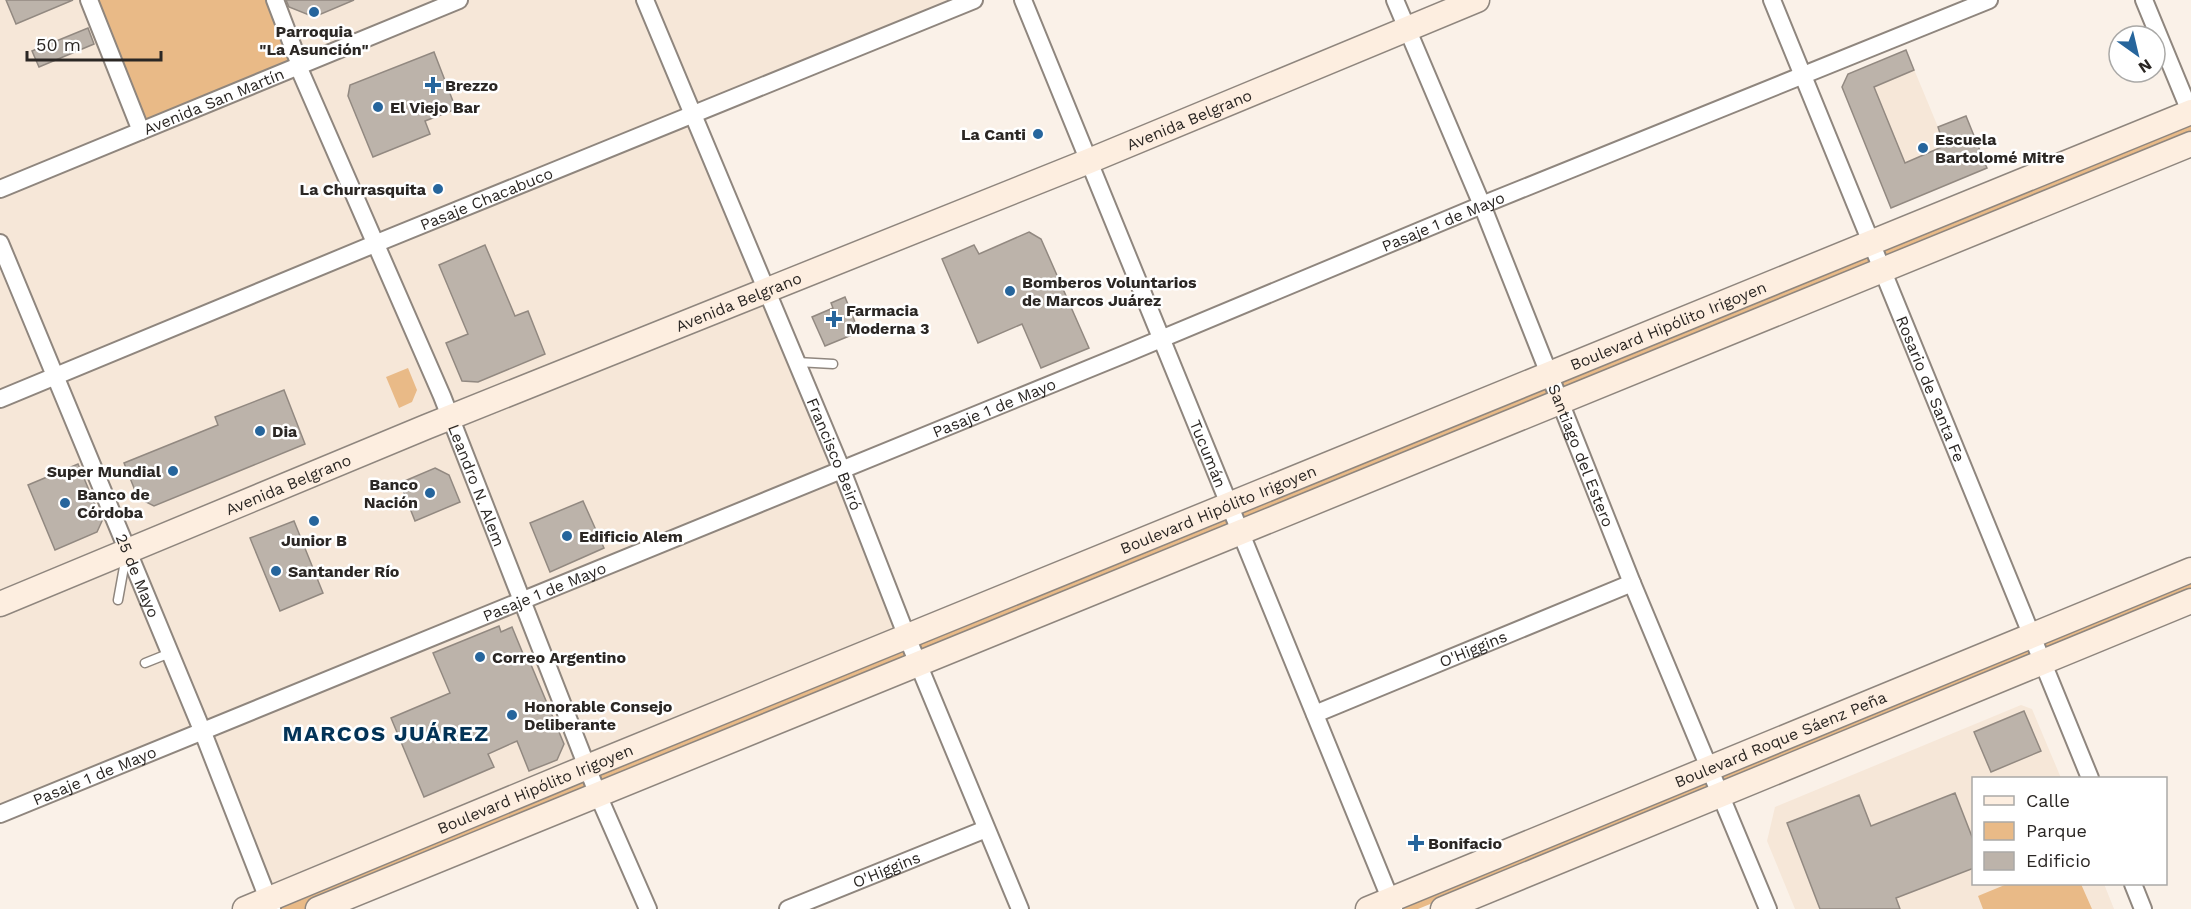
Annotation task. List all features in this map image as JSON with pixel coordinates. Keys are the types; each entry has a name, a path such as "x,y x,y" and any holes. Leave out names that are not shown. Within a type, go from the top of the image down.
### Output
{"street":[{"path":"89,0 141,131"},
{"name":"Leandro N. Alem","path":"275,0 298,60 298,66 450,418 598,795 648,909"},
{"name":"Francisco Beiró","path":"645,0 842,468 907,637 1020,909"},
{"name":"Pasaje Chacabuco","path":"0,399 376,243 974,0"},
{"name":"Tucumán","path":"1023,0 1392,904"},
{"name":"Santiago del Estero","path":"1395,0 1482,205 1632,583 1768,909"},
{"name":"Avenida Belgrano","path":"0,604 450,418 1089,161 1477,0"},
{"name":"Rosario de Santa Fe","path":"1772,0 2090,777"},
{"name":"Pasaje 1 de Mayo","path":"0,814 1482,205 1989,0"},
{"path":"2144,0 2191,113"},
{"name":"Avenida San Martín","path":"0,189 448,2"},
{"name":"Boulevard Hipólito Irigoyen","path":"245,909 270,904 587,767 2191,113"},
{"name":"Boulevard Hipólito Irigoyen","path":"318,909 919,664 1239,530 2191,144"},
{"name":"25 de Mayo","path":"0,243 202,730 270,904"},
{"name":"Boulevard Roque Sáenz Peña","path":"1368,909 1392,904 1710,768 2191,570"},
{"name":"O'Higgins","path":"1315,714 1632,583"},
{"name":"Boulevard Roque Sáenz Peña","path":"1443,909 2191,601"},
{"name":"O'Higgins","path":"788,909 986,829"},
{"path":"2133,885 2143,909"}],"lane":[{"path":"797,362 833,364"},
{"path":"118,600 127,551"},
{"path":"145,663 170,653"}],"shaded area":[{"path":"0,0 974,0 694,115 907,637 268,900 202,730 0,814"},
{"name":"Escuela Bartolomé Mitre","path":"1906,50 1938,127 1966,116 1987,168 1891,208 1842,87 1848,74"},
{"path":"2021,705 2032,709 2061,777 1972,777 1972,885 2104,885 2114,909 1795,909 1767,841 1775,807"}],"green space":[{"path":"91,0 274,0 298,60 143,132"},
{"path":"2191,112 2191,144 318,909 245,909"},
{"path":"408,368 417,390 412,402 399,408 386,377"},
{"path":"2191,581 2191,592 1418,909 1391,909"},
{"path":"2005,885 2081,885 2092,909 1983,909 1978,896"}],"building":[{"path":"6,0 73,0 16,24"},
{"name":"Parroquia \"La Asunción\"","path":"286,0 354,0 314,17 289,7"},
{"path":"88,28 94,44 39,67 32,51"},
{"name":"Escuela Bartolomé Mitre","path":"1906,50 1914,70 1874,87 1905,163 1944,146 1938,127 1966,116 1987,168 1891,208 1842,87 1848,74"},
{"path":"434,52 456,109 425,121 430,134 373,157 348,96 350,85"},
{"name":"Bomberos Voluntarios de Marcos Juárez","path":"1029,232 1041,239 1089,348 1041,368 1022,324 978,343 942,259 974,245 979,254"},
{"path":"485,245 515,316 528,311 545,354 478,382 462,381 446,343 468,334 439,265"},
{"path":"845,297 859,332 825,346 812,317 833,308 831,303"},
{"path":"284,390 305,444 154,506 138,498 124,463 218,425 215,417"},
{"name":"Banco de Córdoba","path":"78,464 102,521 97,532 55,550 28,485"},
{"name":"Banco Nación","path":"435,468 449,475 460,502 415,521 400,483"},
{"name":"Edificio Alem","path":"583,501 604,548 550,572 530,523"},
{"path":"294,521 323,593 280,611 250,538"},
{"path":"499,626 501,632 512,627 526,661 529,660 564,744 557,760 529,771 517,741 488,754 494,767 424,797 391,718 450,693 433,653"},
{"path":"2024,711 2041,751 1991,772 1974,732"},
{"path":"1955,793 1972,837 1972,869 1896,898 1900,909 1820,909 1787,823 1859,795 1871,826"}],"place":[{"name":"Parroquia \"La Asunción\"","path":"314,12"},
{"name":"Brezzo","path":"433,85"},
{"name":"El Viejo Bar","path":"378,107"},
{"name":"La Canti","path":"1038,134"},
{"name":"Escuela Bartolomé Mitre","path":"1923,148"},
{"name":"La Churrasquita","path":"438,189"},
{"name":"Bomberos Voluntarios de Marcos Juárez","path":"1010,291"},
{"name":"Farmacia Moderna 3","path":"834,319"},
{"name":"Dia","path":"260,431"},
{"name":"Super Mundial","path":"173,471"},
{"name":"Banco Nación","path":"430,493"},
{"name":"Banco de Córdoba","path":"65,503"},
{"name":"Junior B","path":"314,521"},
{"name":"Edificio Alem","path":"567,536"},
{"name":"Santander Río","path":"276,571"},
{"name":"Correo Argentino","path":"480,657"},
{"name":"Honorable Consejo Deliberante","path":"512,715"},
{"name":"Bonifacio","path":"1416,843"}],"district":[{"name":"MARCOS JUÁREZ","path":"386,733"}]}
